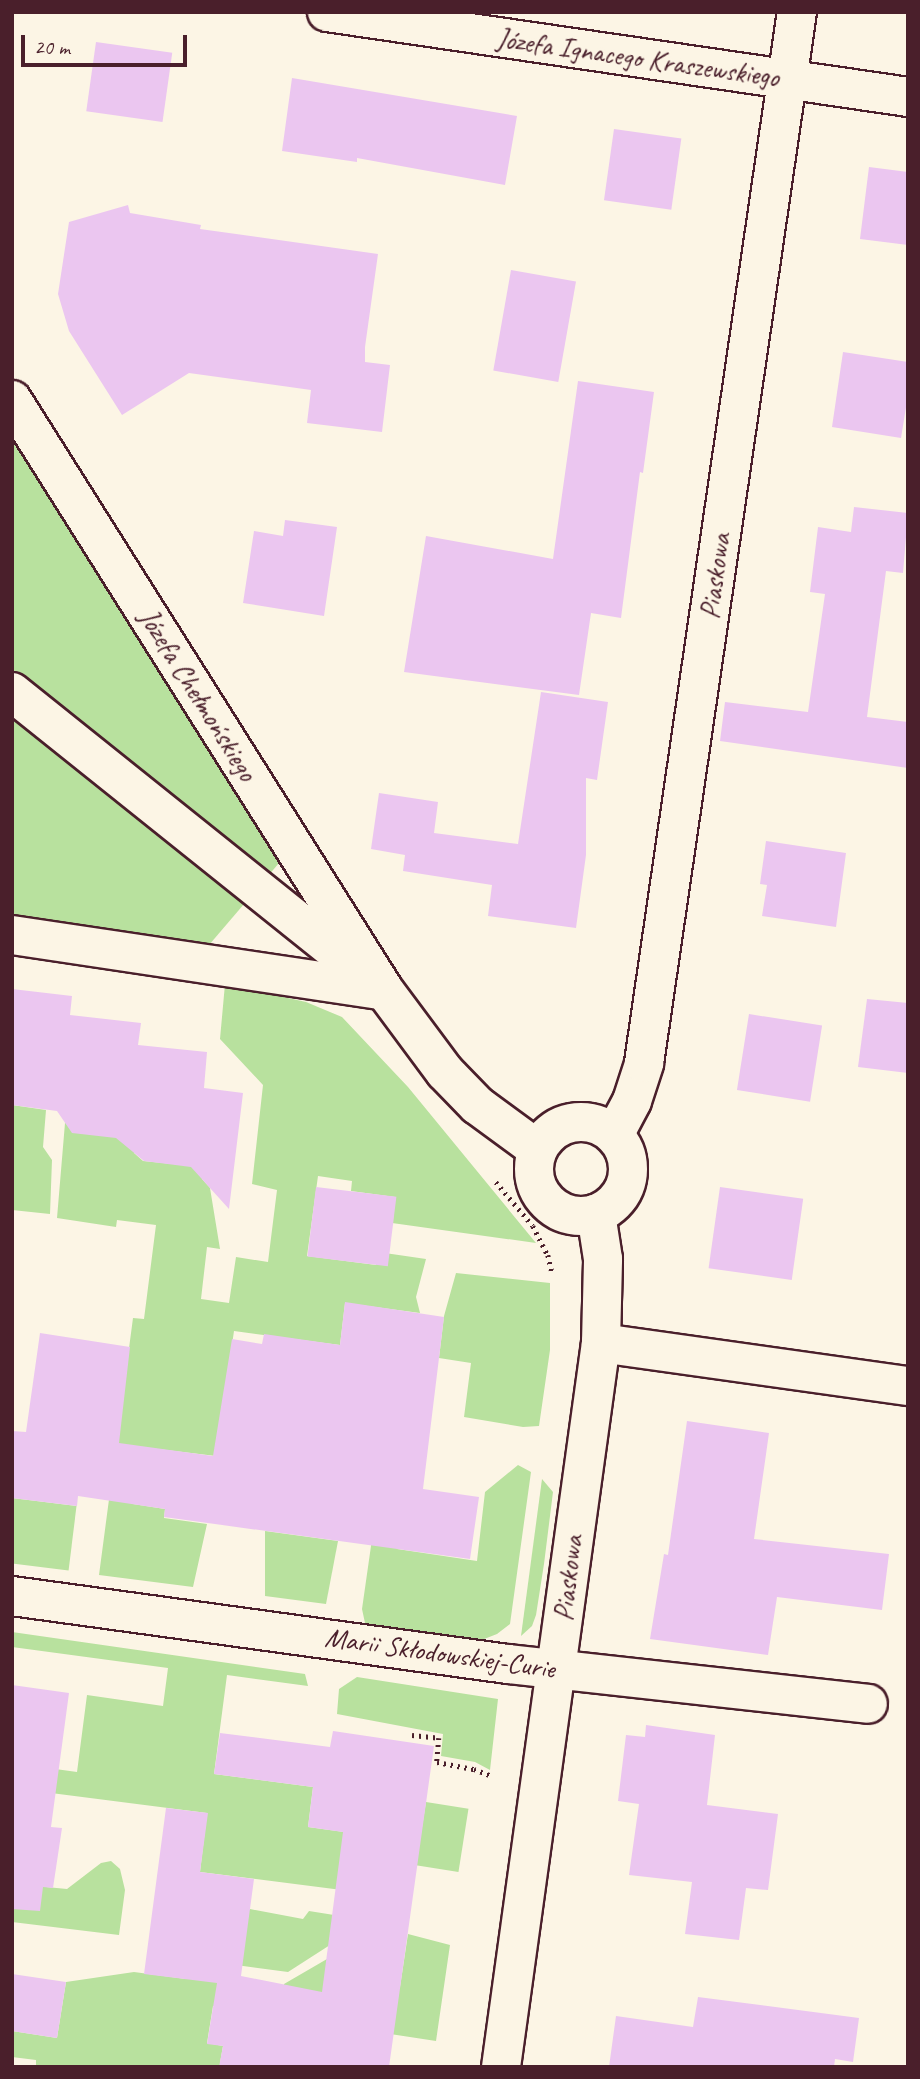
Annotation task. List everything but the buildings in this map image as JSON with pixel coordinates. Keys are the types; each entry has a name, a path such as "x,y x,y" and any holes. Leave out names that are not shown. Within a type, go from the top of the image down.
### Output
{"street":[{"name":"Józefa Ignacego Kraszewskiego","path":"327,12 908,97"},
{"name":"Piaskowa","path":"614,1135 632,1101 644,1063 797,12"},
{"name":"Józefa Chełmońskiego","path":"12,400 384,990 445,1072 477,1105 537,1149"},
{"path":"12,692 384,990"},
{"path":"12,935 384,990"},
{"path":"572,1122 587,1122 614,1135 624,1148 628,1163 628,1180 616,1201 596,1214 572,1216 551,1206 534,1180 537,1149 546,1136 572,1122"},
{"name":"Piaskowa","path":"501,2067 601,1343 603,1259 596,1214"},
{"path":"601,1343 908,1386"},
{"name":"Marii Skłodowskiej-Curie","path":"12,1596 556,1669 868,1704"}],"path":[{"path":"412,1735 439,1738 437,1762 474,1769 493,1776"}],"green space":[{"path":"12,413 291,849 209,945 12,916"},
{"path":"225,984 306,1002 342,1017 408,1087 536,1243 392,1223 395,1197 351,1191 352,1181 318,1176 307,1256 376,1265 378,1252 426,1259 416,1297 420,1313 345,1303 340,1345 234,1331 216,1456 141,1447 133,1504 165,1509 164,1518 207,1524 193,1587 99,1575 133,1318 144,1319 156,1225 117,1220 116,1227 57,1218 65,1123 135,1140 134,1153 143,1161 203,1167 202,1179 210,1188 220,1249 207,1247 201,1299 229,1303 236,1257 268,1262 277,1190 252,1184 263,1085 220,1039"},
{"path":"12,1105 46,1110 43,1147 52,1160 50,1214 12,1210"},
{"path":"456,1273 550,1283 550,1350 539,1426 523,1427 464,1417 471,1363 439,1358 444,1316"},
{"path":"518,1465 531,1472 510,1624 497,1634 479,1641 371,1627 365,1623 362,1609 380,1483 397,1549 477,1561 485,1492"},
{"path":"542,1479 553,1492 544,1564 536,1615 532,1626 521,1636"},
{"path":"12,1498 77,1506 69,1570 12,1563"},
{"path":"265,1531 338,1541 326,1604 265,1596"},
{"path":"12,1632 305,1674 308,1686 227,1675 214,1774 313,1787 308,1827 344,1832 373,1894 200,1872 207,1813 12,1788 12,1763 77,1772 87,1695 163,1706 168,1668 12,1647"},
{"path":"357,1677 498,1699 490,1770 475,1762 441,1756 443,1734 337,1714 339,1689"},
{"path":"426,1802 468,1809 458,1872 416,1865"},
{"path":"111,1861 120,1869 125,1890 119,1935 12,1922 12,1880 15,1884 67,1889 101,1863"},
{"path":"250,1909 303,1919 309,1911 334,1915 330,1945 288,1972 236,1965 230,2008 213,2006 207,2043 223,2046 220,2063 240,2067 36,2067 36,2060 12,2057 12,2031 57,2038 66,1982 134,1972 186,1979"},
{"path":"408,1934 450,1945 436,2041 279,2017 284,1984 327,1959 400,1987"}]}
